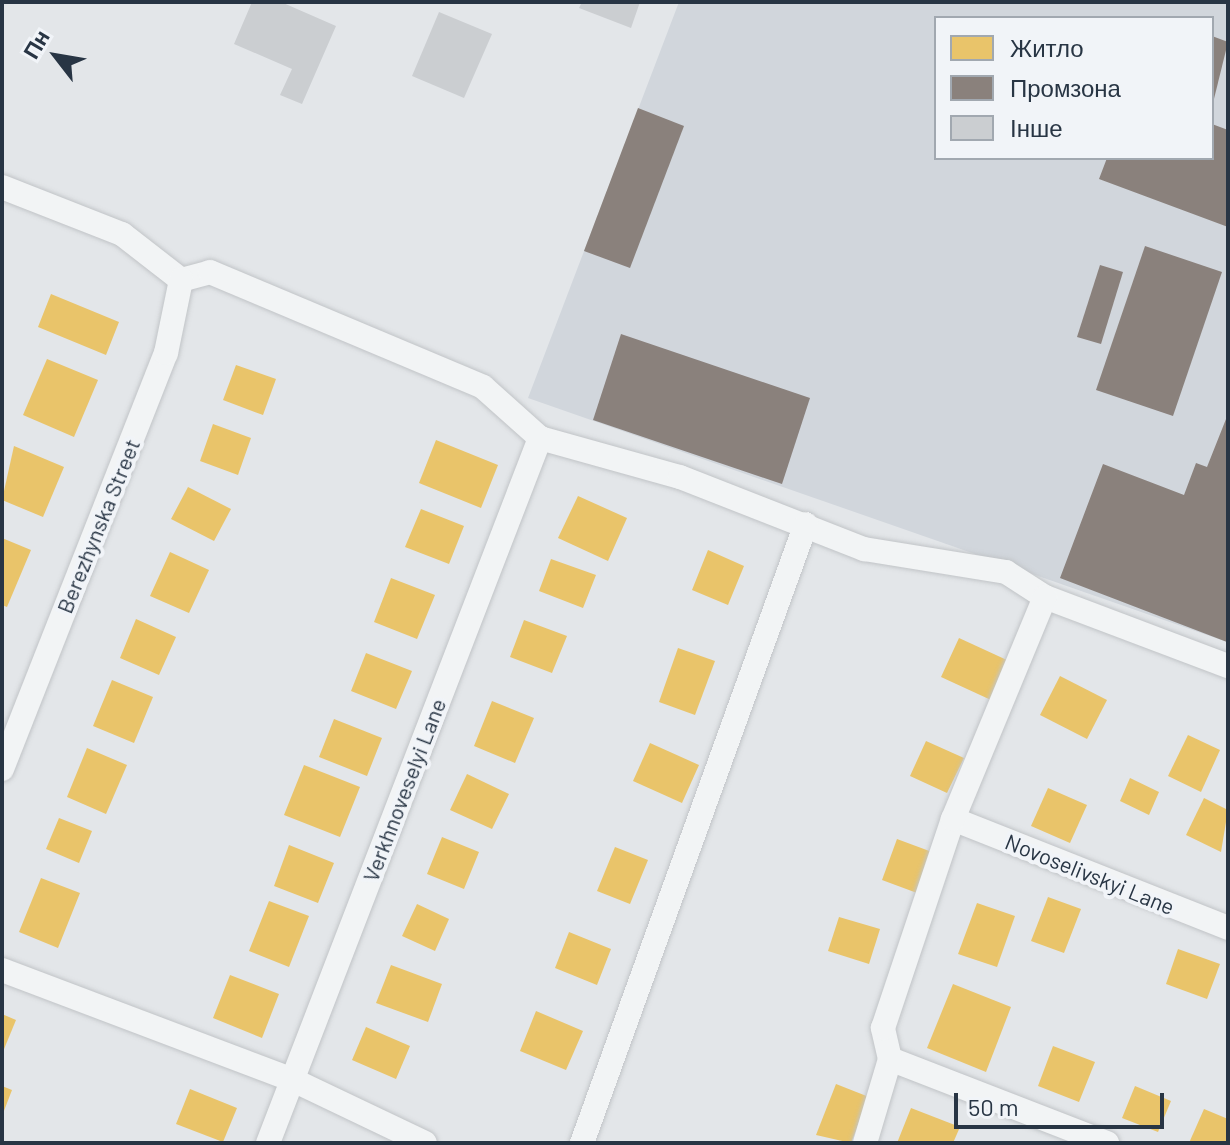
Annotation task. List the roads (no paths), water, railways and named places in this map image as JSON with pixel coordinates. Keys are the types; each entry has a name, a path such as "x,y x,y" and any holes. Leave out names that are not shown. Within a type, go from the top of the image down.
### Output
{"street":[{"path":"2,187 122,234 181,280 210,272 322,314 483,387 540,438 680,477 864,549 1006,572 1045,597 1228,666"},
{"name":"Berezhynska Street","path":"2,769 166,353 181,280"},
{"name":"Verkhnoveselyi Lane","path":"268,1143 540,438"},
{"path":"582,1143 806,524"},
{"path":"865,1143 890,1059 883,1028 953,819 1045,597"},
{"name":"Novoselivskyi Lane","path":"953,819 1228,928"},
{"path":"2,970 293,1080 425,1143"},
{"path":"890,1059 1107,1143"}]}
